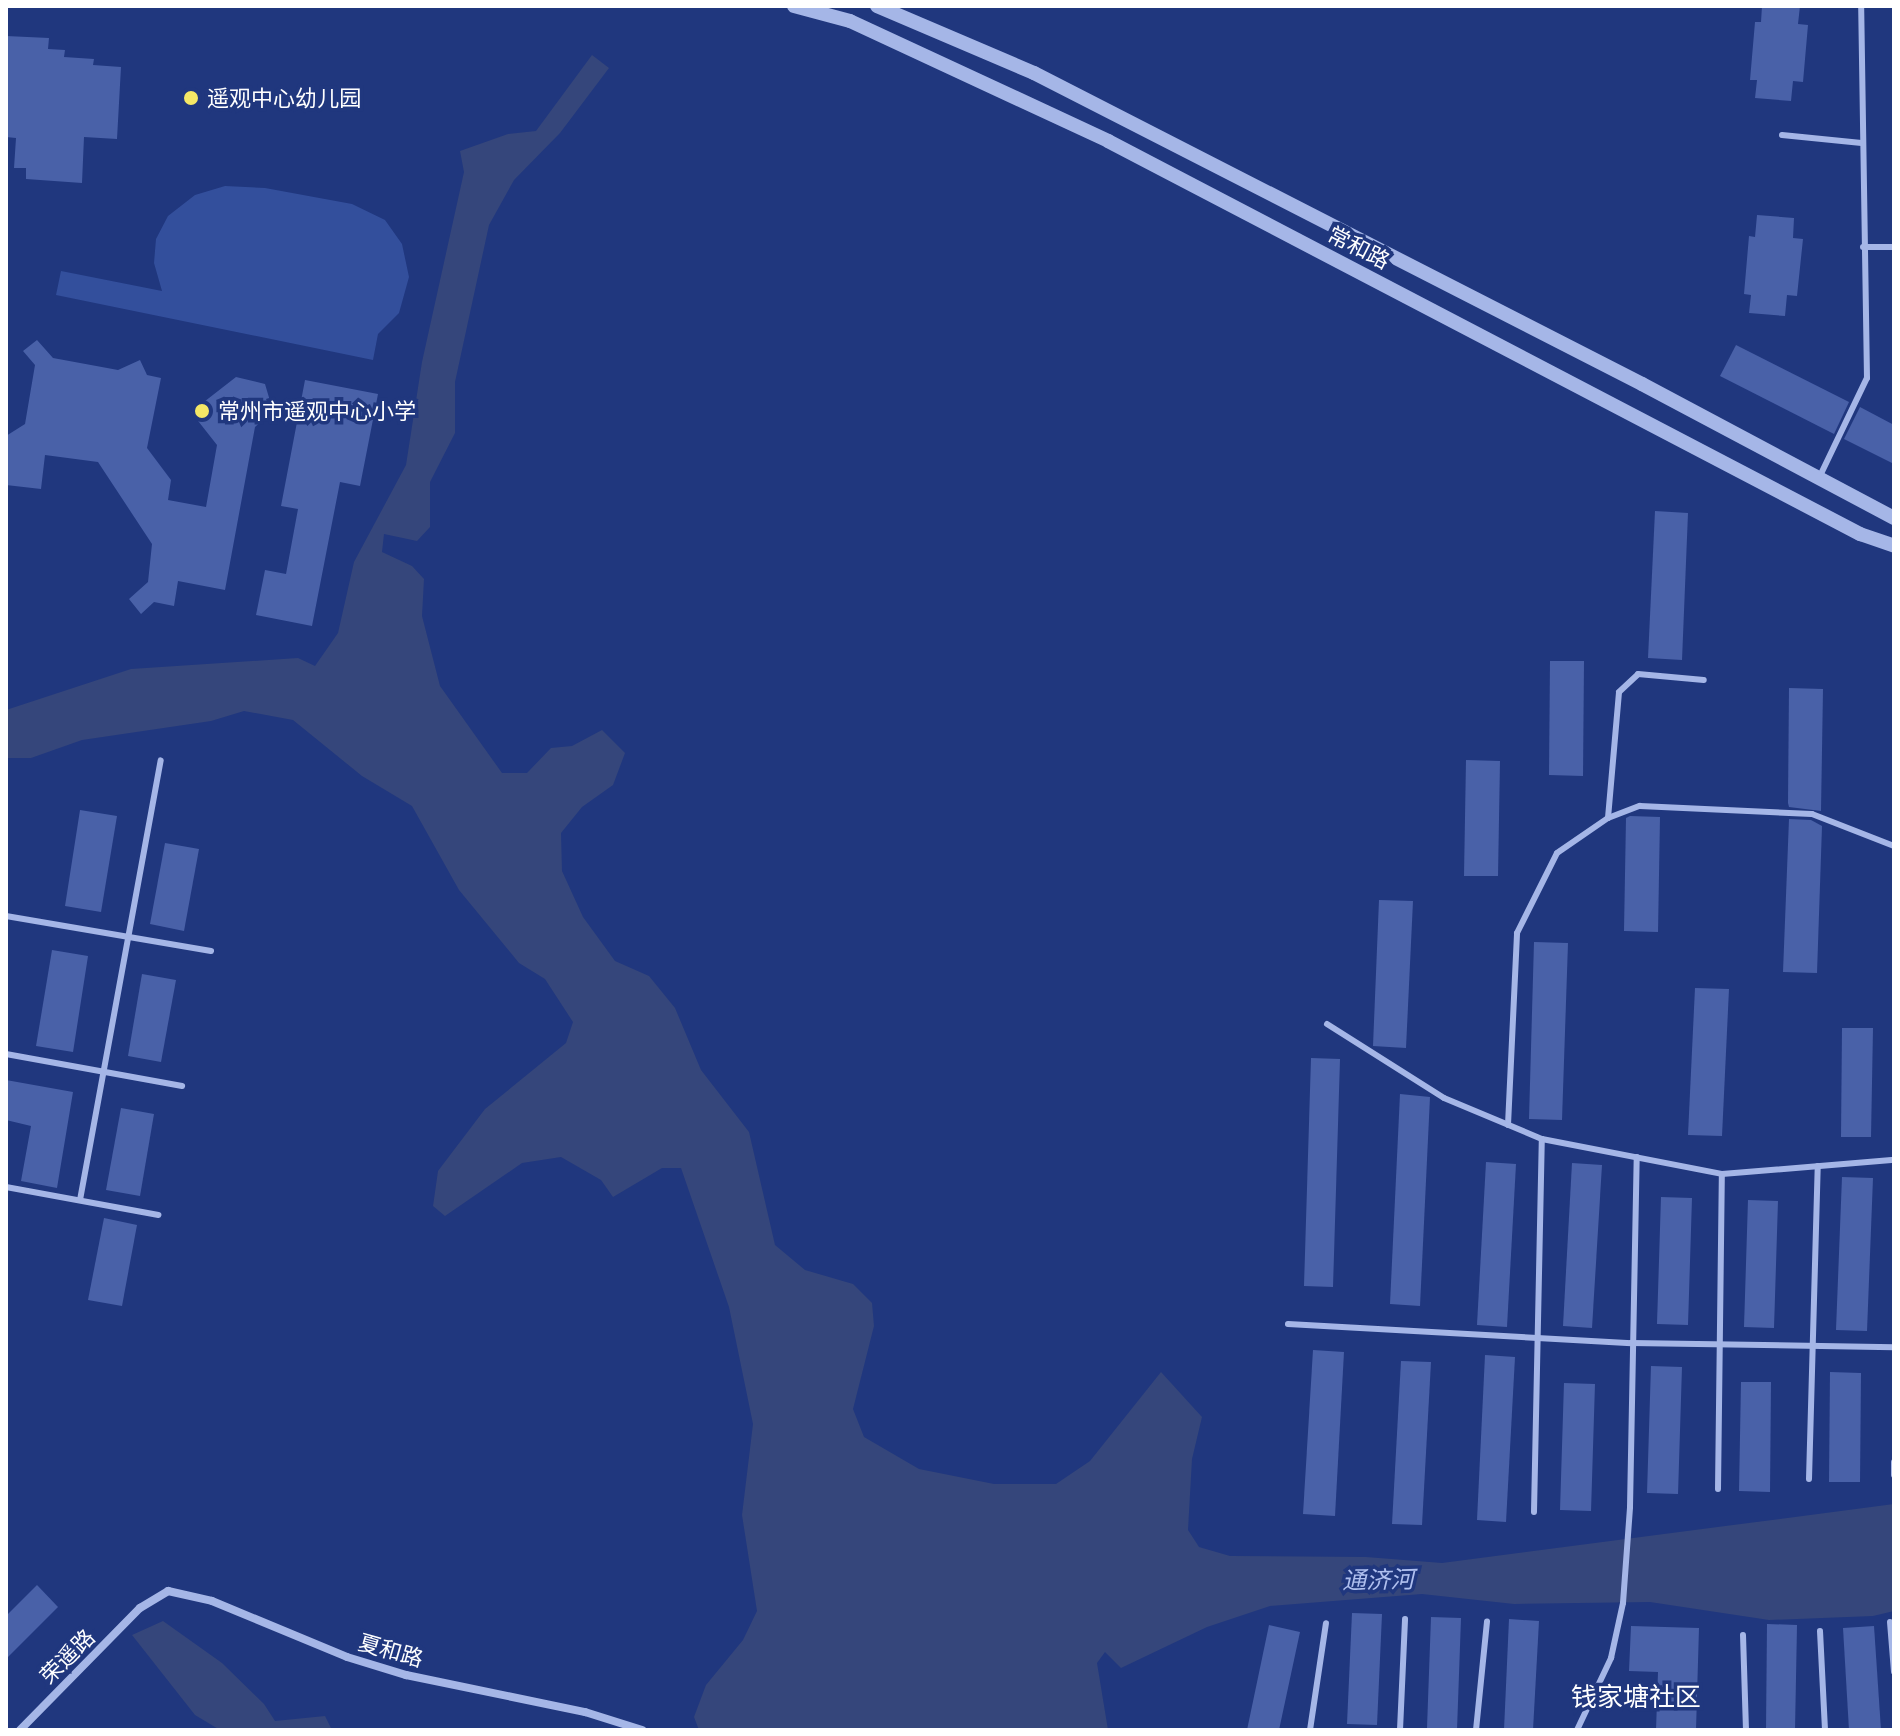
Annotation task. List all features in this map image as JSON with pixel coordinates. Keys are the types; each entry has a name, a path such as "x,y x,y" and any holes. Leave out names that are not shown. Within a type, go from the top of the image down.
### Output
{"street":[{"name":"常和路","path":"794,6 850,21 1108,141 1860,534 1894,546"},
{"name":"常和路","path":"877,6 1034,73 1642,384 1894,518"},
{"name":"夏和路","path":"140,1608 168,1591 188,1593 347,1657 406,1675 585,1712 642,1730"},
{"name":"荣遥路","path":"20,1730 140,1608"}],"lane":[{"path":"1819,478 1867,378 1861,6"},
{"path":"1782,135 1862,143"},
{"path":"1863,247 1894,247"},
{"path":"1608,818 1619,692 1638,674 1704,680"},
{"path":"80,1200 161,760"},
{"path":"1508,1125 1517,933 1557,853 1608,818 1640,806 1812,814 1894,846"},
{"path":"6,916 211,951"},
{"path":"1327,1024 1444,1098 1542,1139 1722,1174 1894,1160"},
{"path":"6,1054 182,1086"},
{"path":"1534,1512 1542,1139"},
{"path":"1577,1730 1611,1658 1623,1603 1630,1507 1637,1157"},
{"path":"1809,1479 1818,1166"},
{"path":"1718,1489 1722,1174"},
{"path":"6,1187 158,1215"},
{"path":"1288,1324 1631,1343 1894,1347"},
{"path":"1894,1462 1894,1475"},
{"path":"1400,1730 1405,1619"},
{"path":"1476,1730 1487,1622"},
{"path":"1890,1622 1894,1672"},
{"path":"1310,1730 1326,1623"},
{"path":"1820,1631 1825,1730"},
{"path":"1743,1635 1746,1730"}],"shaded area":[{"path":"225,186 265,188 352,204 385,220 402,244 409,277 399,313 378,334 373,360 56,295 61,271 162,291 154,263 156,239 168,216 195,195"}],"water":[{"name":"通济河","path":"592,55 609,68 560,133 514,180 489,225 455,382 455,433 430,482 430,527 417,541 384,534 382,552 412,566 424,579 422,616 440,686 502,773 527,773 551,748 572,746 602,730 625,753 613,785 582,807 561,833 562,871 583,917 615,961 649,976 675,1008 701,1070 749,1132 775,1245 805,1270 853,1284 872,1303 874,1326 853,1409 864,1437 919,1469 994,1484 1056,1484 1090,1461 1161,1372 1202,1417 1192,1459 1188,1530 1199,1547 1230,1556 1366,1557 1442,1563 1894,1504 1894,1611 1873,1616 1769,1620 1650,1602 1514,1604 1422,1594 1270,1606 1207,1627 1121,1668 1105,1652 1097,1663 1108,1730 699,1730 694,1717 706,1685 743,1640 757,1611 742,1515 753,1424 729,1307 681,1168 662,1168 613,1197 601,1180 561,1157 522,1163 445,1216 433,1206 438,1171 485,1109 566,1043 573,1022 545,979 519,963 459,890 412,806 362,776 293,720 244,711 211,721 82,740 31,758 6,758 6,710 131,669 298,658 315,666 338,633 354,562 406,465 422,362 464,172 460,151 508,134 536,131"},
{"path":"163,1621 222,1663 264,1704 275,1721 325,1716 332,1730 220,1730 195,1715 132,1635"}],"building":[{"path":"1762,6 1800,6 1798,24 1808,25 1803,82 1793,81 1791,101 1755,98 1757,80 1750,80 1755,22 1761,22"},
{"path":"6,36 49,38 48,49 65,50 64,57 94,59 93,65 121,67 117,139 84,137 82,183 26,179 26,168 14,168 16,138 6,137"},
{"path":"1757,215 1794,218 1793,238 1803,239 1797,296 1787,295 1785,316 1749,313 1751,295 1744,294 1749,236 1755,237"},
{"path":"37,340 53,358 118,370 140,360 147,375 161,378 147,448 171,480 168,500 206,507 217,445 191,412 236,377 265,384 273,411 255,427 225,590 178,581 174,606 154,602 141,614 129,599 148,582 152,544 98,462 45,455 41,489 6,485 6,436 25,424 35,365 23,351"},
{"path":"1736,345 1849,402 1834,434 1720,376"},
{"path":"305,380 378,394 360,486 340,482 312,626 256,615 265,570 286,574 298,509 281,506"},
{"path":"1860,407 1894,425 1894,464 1844,439"},
{"path":"1655,511 1688,513 1682,660 1648,658"},
{"path":"1550,661 1584,661 1583,776 1549,775"},
{"path":"1789,688 1823,689 1821,811 1789,807"},
{"path":"1466,760 1500,761 1498,876 1464,876"},
{"path":"80,810 117,816 101,912 65,906"},
{"path":"1660,817 1658,932 1624,931 1626,818"},
{"path":"1789,819 1811,820 1822,826 1817,973 1783,972"},
{"path":"165,843 199,849 184,931 150,924"},
{"path":"1379,900 1413,901 1406,1048 1373,1046"},
{"path":"1534,942 1568,943 1562,1120 1529,1119"},
{"path":"52,950 88,956 73,1052 36,1046"},
{"path":"142,974 176,980 161,1062 128,1056"},
{"path":"1695,988 1729,989 1722,1136 1688,1135"},
{"path":"1842,1028 1873,1028 1871,1137 1841,1137"},
{"path":"1311,1058 1340,1059 1333,1287 1304,1286"},
{"path":"6,1080 73,1092 57,1188 21,1181 31,1126 6,1120"},
{"path":"1400,1094 1430,1097 1420,1306 1390,1304"},
{"path":"121,1108 154,1114 140,1196 106,1190"},
{"path":"1486,1162 1516,1164 1507,1327 1477,1325"},
{"path":"1572,1163 1602,1165 1592,1328 1563,1326"},
{"path":"1842,1177 1873,1178 1867,1331 1836,1330"},
{"path":"1661,1197 1692,1198 1688,1325 1657,1324"},
{"path":"1748,1200 1778,1201 1774,1328 1744,1327"},
{"path":"104,1218 137,1225 122,1306 88,1300"},
{"path":"1313,1350 1344,1352 1335,1516 1303,1514"},
{"path":"1485,1355 1515,1357 1506,1522 1477,1520"},
{"path":"1401,1361 1431,1362 1422,1525 1392,1524"},
{"path":"1651,1366 1682,1367 1678,1494 1647,1493"},
{"path":"1830,1372 1861,1373 1860,1482 1829,1482"},
{"path":"1741,1382 1771,1382 1770,1492 1739,1491"},
{"path":"1564,1383 1595,1384 1591,1511 1560,1510"},
{"path":"37,1585 58,1607 6,1659 6,1616"},
{"path":"1352,1613 1382,1614 1377,1725 1347,1724"},
{"path":"1431,1617 1461,1618 1457,1730 1427,1728"},
{"path":"1509,1619 1539,1621 1533,1730 1504,1730"},
{"path":"1767,1624 1797,1625 1795,1730 1766,1730"},
{"path":"1269,1625 1300,1632 1279,1730 1247,1730"},
{"path":"1631,1626 1699,1628 1696,1730 1656,1730 1658,1672 1629,1671"},
{"path":"1874,1626 1881,1730 1849,1730 1843,1628"}],"place":[{"name":"遥观中心幼儿园","path":"191,98"},
{"name":"常州市遥观中心小学","path":"202,411"}],"district":[{"name":"钱家塘社区","path":"1636,1696"}]}
